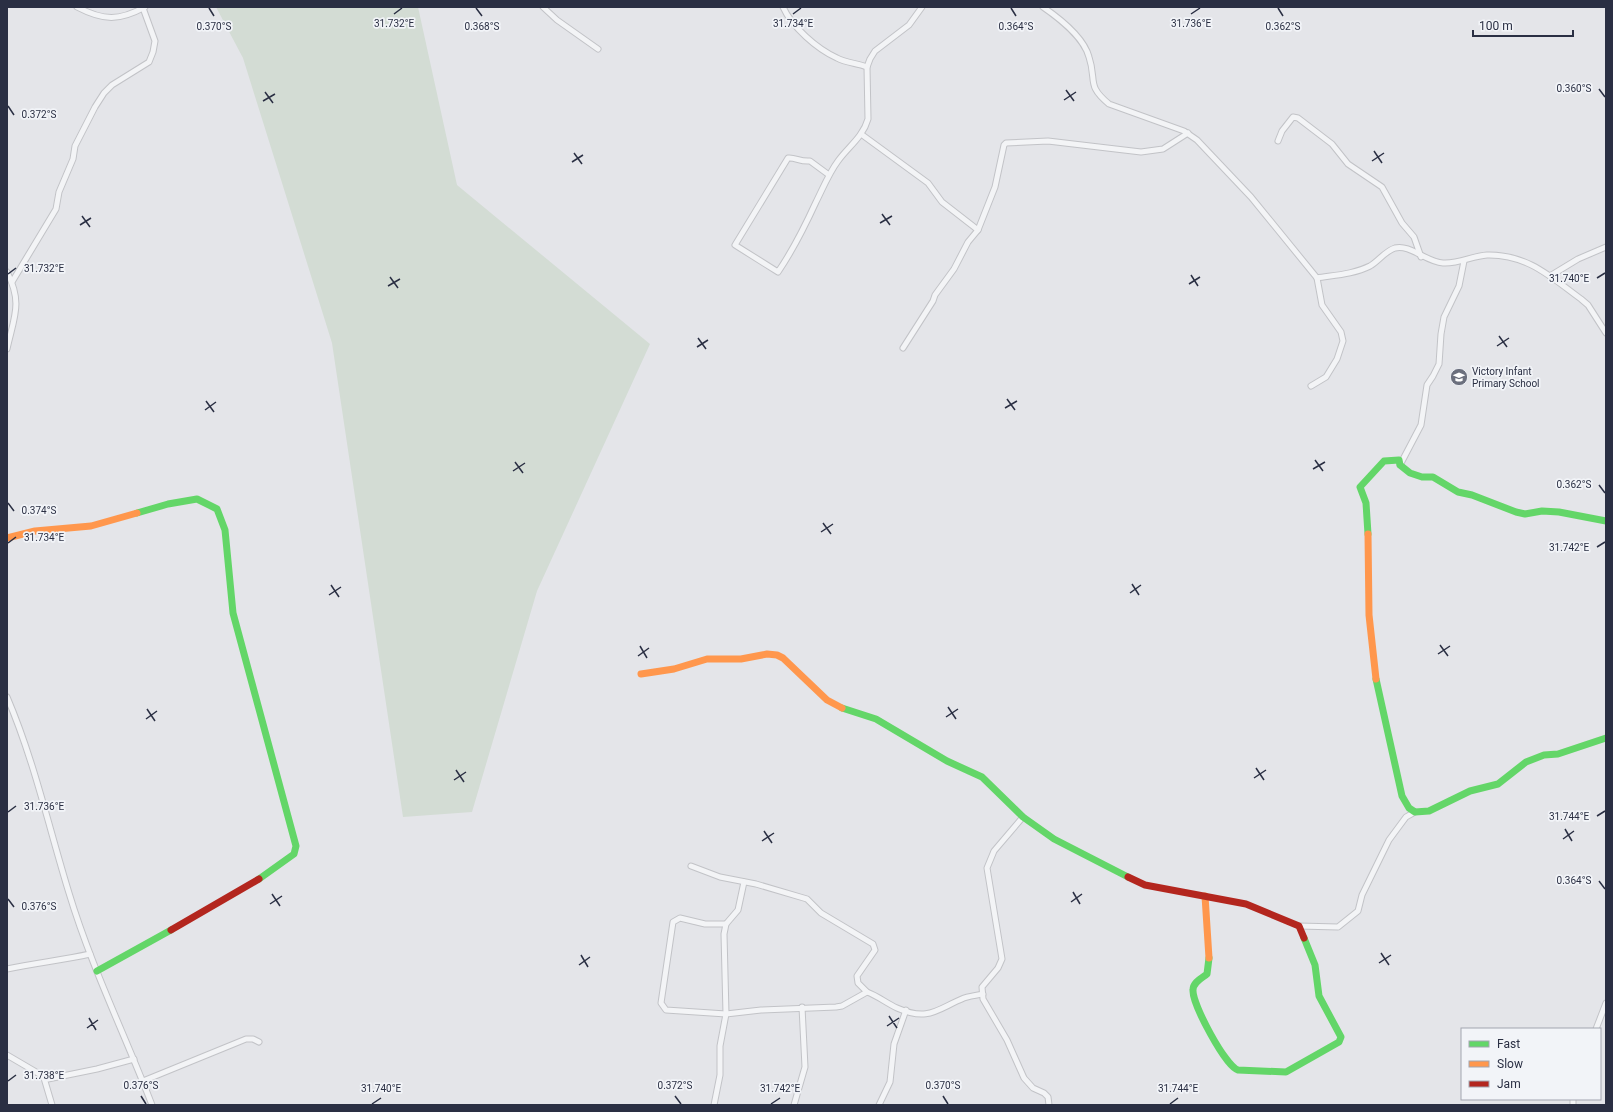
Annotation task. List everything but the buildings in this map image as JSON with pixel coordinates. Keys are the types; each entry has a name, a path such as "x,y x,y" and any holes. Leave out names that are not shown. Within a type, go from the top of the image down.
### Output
{"street":[{"path":"12,282 56,209 58,192 73,159 75,146 95,107 104,93 112,85 148,62 153,52 155,41 144,8 115,18 102,18 78,7"},
{"path":"543,7 557,20 598,49"},
{"path":"783,7 804,34 821,48 835,58 867,67"},
{"path":"830,175 810,161 802,162 793,158 788,158 735,245 778,272 797,241 838,161 861,134 868,119 867,67 875,51 909,25 922,7"},
{"path":"1043,7 1072,31 1087,53 1093,86 1101,97 1109,104 1188,133 1197,140 1251,197 1317,278 1322,305 1341,332 1343,341 1337,359 1326,377 1311,386"},
{"path":"1278,141 1282,130 1293,117 1298,118 1332,144 1348,164 1382,187 1402,223 1414,237 1421,256"},
{"path":"903,348 933,301 935,295 954,269 968,242 978,230 995,187 1004,145 1006,143 1048,141 1141,152 1163,149 1188,133"},
{"path":"861,134 928,183 942,202 978,230"},
{"path":"1550,276 1578,259 1606,247"},
{"path":"1317,278 1357,272 1372,265 1389,250 1396,248 1406,248 1421,256 1443,263 1464,261 1486,256 1510,257 1532,264 1588,305 1606,333"},
{"path":"1400,465 1421,426 1426,385 1433,376 1439,364 1444,317 1459,286 1464,261"},
{"path":"7,272 16,294 17,305 7,349"},
{"path":"1415,812 1409,808 1402,796 1378,692 1369,615 1368,517 1366,503 1360,488 1384,461 1399,460 1400,465 1410,473 1422,477 1433,477 1458,492 1472,495 1516,512 1525,514 1542,511 1559,512 1606,521"},
{"path":"7,538 35,531 91,526 168,504 198,498 216,509 225,530 233,613 296,846 294,854 238,892 199,916 179,924 97,971"},
{"path":"641,674 674,669 707,659 741,659 767,654 777,655 783,658 827,700 844,709 876,719 947,761 982,777 994,787 1023,817 1054,839 1145,885 1246,904 1300,926 1338,926 1358,911 1362,894 1389,840 1406,817 1415,812 1429,811 1470,791 1498,784 1526,762 1544,755 1558,754 1606,738"},
{"path":"7,697 48,819 69,894 90,954 152,1105"},
{"path":"1023,817 994,851 987,868 1002,959 998,968 982,987 983,999 1007,1040 1024,1078 1033,1088 1044,1093 1048,1097 1049,1105"},
{"path":"691,866 720,877 806,899 821,913 873,944 875,950 857,976 858,983 867,992 898,1008 922,1015 936,1012 965,998 983,994"},
{"path":"714,1105 720,1075 720,1046 726,1014 724,934 726,924 738,910 744,882"},
{"path":"1205,896 1208,968 1207,974 1197,980 1193,988 1193,999 1228,1062 1238,1070 1286,1072 1339,1042 1341,1037 1318,996 1315,965 1300,926"},
{"path":"726,924 705,924 680,918 673,922 661,1003 666,1010 674,1012 726,1014 761,1010 842,1006 867,992"},
{"path":"7,969 36,962 70,959 90,954"},
{"path":"1596,1028 1606,1003"},
{"path":"794,1105 805,1067 802,1008"},
{"path":"879,1105 890,1082 894,1044 906,1010"},
{"path":"143,1081 246,1039 253,1039 259,1042"},
{"path":"7,1055 48,1079 90,1071 134,1059"},
{"path":"44,1078 52,1105"}],"shaded area":[{"path":"216,7 418,7 457,185 650,344 537,591 472,812 403,817 332,343 243,58"}],"traffic: fast":[{"path":"1368,534 1366,503 1360,487 1384,461 1399,460 1400,465 1410,473 1422,477 1433,477 1458,492 1472,495 1516,512 1525,514 1542,511 1559,512 1606,521"},
{"path":"137,513 168,504 197,499 217,509 225,530 233,613 296,846 294,854 259,879"},
{"path":"1376,679 1402,796 1409,808 1415,812 1429,811 1470,791 1498,784 1526,762 1544,755 1558,754 1606,738"},
{"path":"842,708 876,719 947,761 982,777 1023,817 1054,839 1128,877"},
{"path":"97,971 171,930"},
{"path":"1209,958 1207,974 1196,982 1193,990 1198,1008 1218,1047 1238,1070 1286,1072 1339,1042 1341,1037 1319,996 1315,965 1304,938"}],"traffic: slow":[{"path":"7,538 35,531 91,526 137,513"},
{"path":"1368,534 1369,615 1376,679"},
{"path":"641,674 674,669 707,659 741,659 767,654 777,655 783,658 827,700 842,708"},
{"path":"1205,896 1209,958"}],"traffic: jam":[{"path":"1128,877 1145,885 1246,904 1299,926 1304,938"},
{"path":"171,930 259,879"}],"place":[{"name":"Victory Infant Primary School","path":"1459,377"}]}
